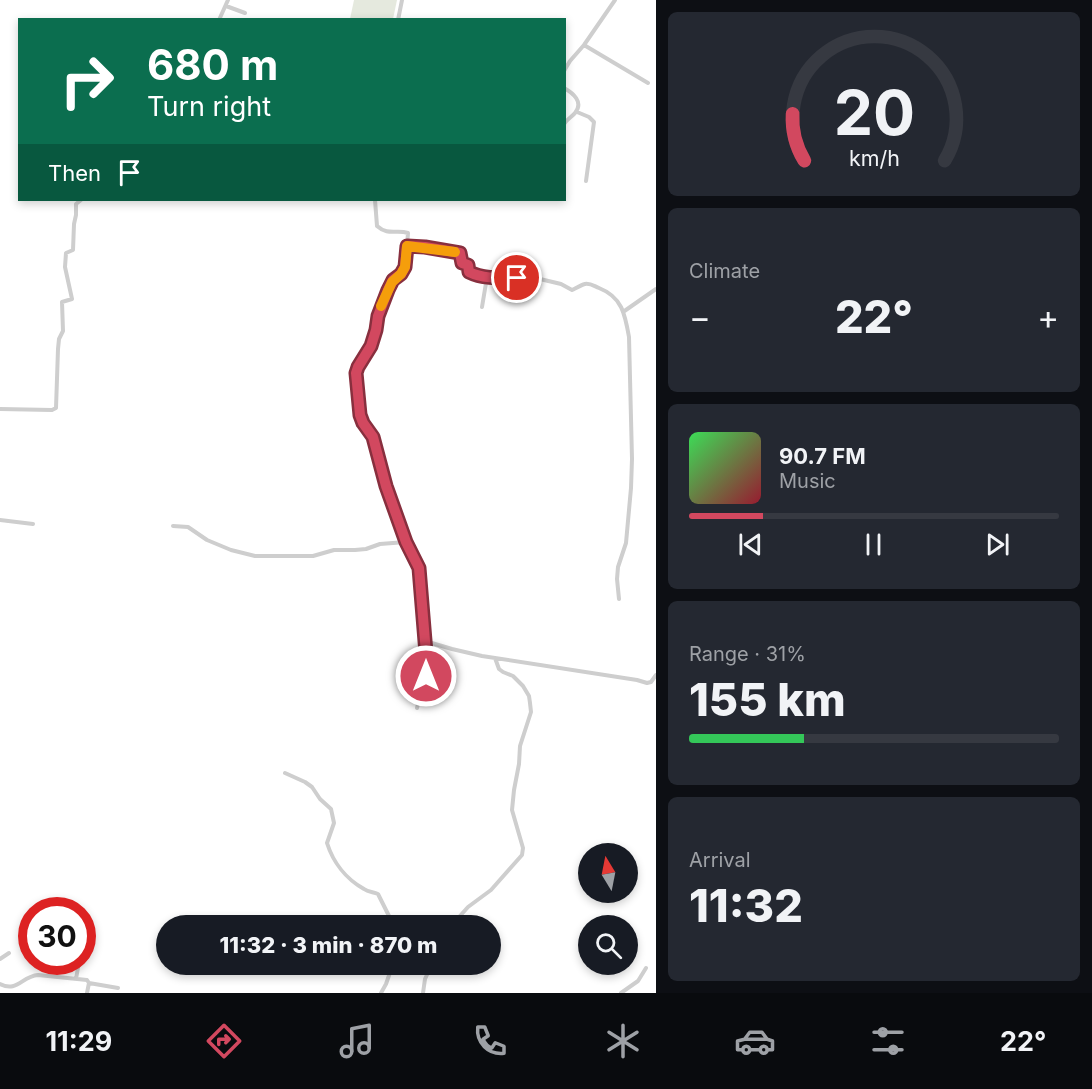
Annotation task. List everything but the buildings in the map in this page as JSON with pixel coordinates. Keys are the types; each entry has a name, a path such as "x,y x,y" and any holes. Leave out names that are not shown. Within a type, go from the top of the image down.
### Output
{"street":[{"path":"220,18 228,0"},
{"path":"398,18 402,0"},
{"path":"566,68 615,0"},
{"path":"226,6 245,13"},
{"path":"584,45 648,83"},
{"path":"566,90 577,98 578,102 577,112 566,122"},
{"path":"577,112 591,118 594,122 586,181"},
{"path":"0,409 52,410 57,406 58,349 63,331 62,303 72,299 66,267 66,253 73,250 76,204 80,201"},
{"path":"375,201 377,226 382,230 408,233 405,267 401,274 393,280 388,290 378,316 371,346 358,367 355,378 360,415 373,437 386,486 406,542 419,568 427,667 417,708"},
{"path":"407,246 460,253 462,263 468,265 469,272 478,276 540,279 561,284 572,290 590,284 608,291 620,304 629,337 632,459 626,543 619,559 617,573 620,599"},
{"path":"482,307 488,277"},
{"path":"623,312 656,289"},
{"path":"0,520 33,524"},
{"path":"173,526 190,528 207,540 231,550 255,556 313,556 334,550 366,549 380,544 406,542"},
{"path":"425,641 495,658 647,683 651,682 656,675"},
{"path":"461,915 491,890 522,855 523,848 512,810 520,746 531,712 529,696 513,676 499,669 495,658"},
{"path":"285,773 312,787 331,809 334,823 327,843 334,860 341,870 365,890 378,894 388,915"},
{"path":"0,959 9,953"},
{"path":"621,993 638,981 646,968"},
{"path":"0,984 6,989 13,990 36,975 86,980 89,983 118,988"},
{"path":"76,979 77,975"},
{"path":"381,993 389,975"},
{"path":"423,993 427,975"},
{"path":"87,993 89,983"}],"shaded area":[{"path":"354,0 397,0 393,18 350,18"}],"slow traffic":[{"path":"381,306 393,280 401,274 406,265 407,246 455,252"}],"route":[{"path":"426,676 419,568 406,542 382,476 373,437 360,415 356,373 371,346 378,316 388,290 406,265 407,246 460,253 462,263 468,265 469,272 478,276 517,278"}]}
